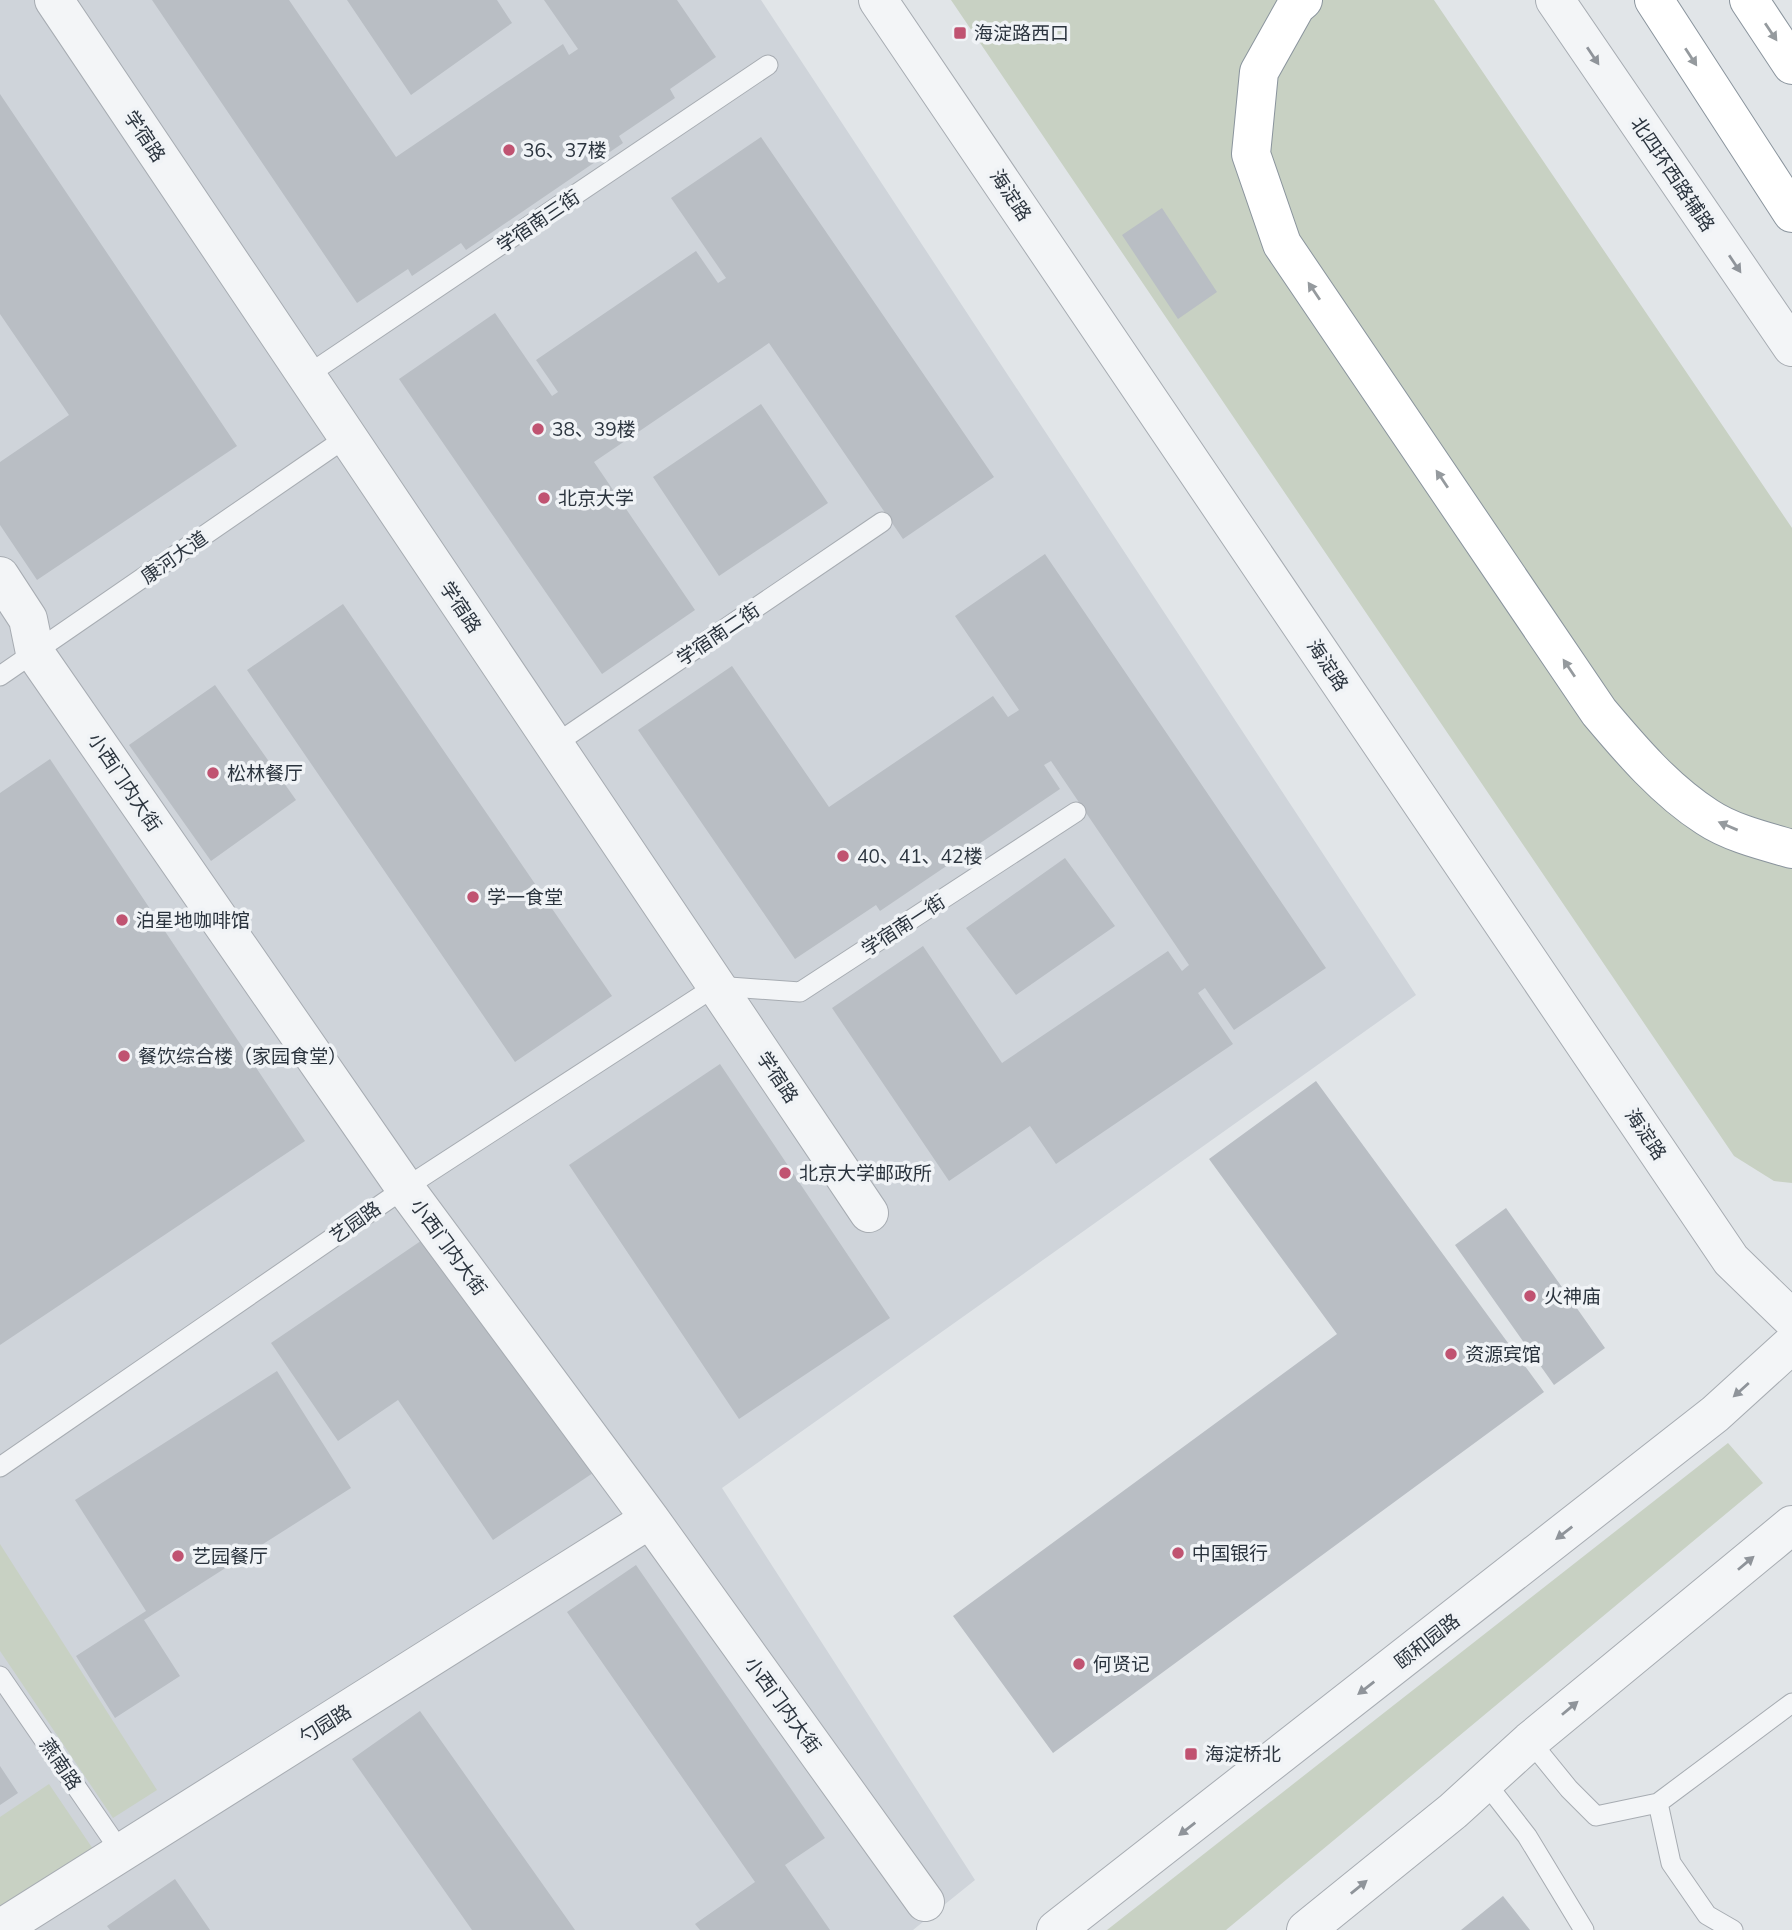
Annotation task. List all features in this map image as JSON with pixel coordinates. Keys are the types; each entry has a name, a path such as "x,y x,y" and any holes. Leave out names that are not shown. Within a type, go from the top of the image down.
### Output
{"highway":[{"path":"1303,0 1296,6 1259,72 1251,154 1282,244 1599,712 1628,747 1664,783 1708,818 1755,838 1792,849"},
{"path":"1654,0 1792,213"},
{"path":"1749,0 1792,65"}],"street":[{"name":"学宿路","path":"54,0 869,1213"},
{"name":"海淀路","path":"878,0 1731,1260 1792,1319"},
{"name":"北四环西路辅路","path":"1555,0 1792,347"},
{"name":"小西门内大街","path":"0,576 29,619 36,653 405,1188 650,1519 925,1902"},
{"name":"颐和园路","path":"1056,1930 1715,1414 1792,1344"},
{"name":"勺园路","path":"0,1929 650,1519"},
{"path":"1306,1930 1454,1811 1530,1741 1792,1525"}],"lane":[{"name":"学宿南三街","path":"306,376 768,65"},
{"name":"康河大道","path":"0,676 347,437"},
{"name":"学宿南二街","path":"554,745 882,522"},
{"name":"学宿南一街","path":"716,986 800,992 1076,812"},
{"name":"艺园路","path":"0,1466 405,1188 716,986"},
{"name":"燕南路","path":"0,1676 121,1853"},
{"path":"1530,1741 1569,1789 1596,1816 1658,1803 1792,1703"},
{"path":"1485,1782 1527,1836 1584,1930"},
{"path":"1658,1803 1671,1863 1707,1914 1733,1930"}],"shaded area":[{"name":"北京大学","path":"0,0 761,0 1416,995 722,1488 975,1880 913,1930 0,1930"}],"green space":[{"path":"951,0 1434,0 1792,528 1792,1183 1774,1181 1734,1156"},
{"path":"1728,1443 1763,1483 1226,1930 1107,1930"},
{"path":"0,1544 157,1790 113,1818 0,1651"},
{"path":"49,1784 93,1849 0,1909 0,1817"}],"building":[{"name":"36、37楼","path":"152,0 289,0 396,157 563,44 569,55 578,49 544,0 677,0 716,57 670,89 675,98 619,136 623,143 466,250 461,243 412,276 408,269 357,303"},
{"path":"347,0 497,0 512,23 411,95"},
{"path":"0,94 237,446 37,580 0,525 0,462 69,415 0,314"},
{"name":"38、39楼","path":"761,137 994,477 903,539 769,343 594,462 695,610 602,674 399,379 495,313 552,396 558,392 536,360 696,251 718,283 726,278 671,198"},
{"path":"1162,208 1217,292 1178,319 1122,235"},
{"path":"761,404 828,503 719,576 653,477"},
{"name":"40、41、42楼","path":"1045,554 1326,968 1234,1030 1205,988 1198,993 1233,1044 1056,1164 1030,1126 949,1181 832,1008 923,946 1002,1063 1168,951 1182,971 1189,965 1051,761 1044,765 1060,789 880,911 876,905 795,959 638,730 732,666 829,807 993,696 1008,717 1019,710 955,616"},
{"name":"学一食堂","path":"343,604 612,996 515,1062 247,670"},
{"name":"松林餐厅","path":"215,685 296,800 211,861 129,745"},
{"name":"餐饮综合楼（家园食堂）","path":"50,759 305,1141 0,1345 0,793"},
{"path":"1065,858 1115,926 1016,995 966,928"},
{"path":"720,1064 890,1318 739,1419 569,1165"},
{"name":"资源宾馆","path":"1316,1081 1544,1392 1053,1753 953,1616 1337,1334 1209,1159"},
{"name":"火神庙","path":"1506,1208 1605,1348 1554,1385 1455,1245"},
{"path":"431,1234 593,1473 493,1540 398,1400 338,1441 271,1343"},
{"name":"艺园餐厅","path":"277,1371 351,1488 144,1620 180,1676 115,1718 76,1656 146,1611 75,1500"},
{"path":"636,1565 825,1838 785,1865 830,1930 700,1930 695,1924 755,1882 567,1612"},
{"path":"420,1711 575,1930 472,1930 352,1759"},
{"path":"0,1766 18,1793 0,1805"},
{"path":"175,1879 210,1930 110,1930 107,1926"},
{"path":"1503,1896 1530,1930 1461,1930"}],"place":[{"name":"海淀路西口","path":"960,33"},
{"name":"36、37楼","path":"509,150"},
{"name":"38、39楼","path":"538,429"},
{"name":"北京大学","path":"544,498"},
{"name":"松林餐厅","path":"213,773"},
{"name":"40、41、42楼","path":"843,856"},
{"name":"学一食堂","path":"473,897"},
{"name":"泊星地咖啡馆","path":"122,920"},
{"name":"餐饮综合楼（家园食堂）","path":"124,1056"},
{"name":"北京大学邮政所","path":"785,1173"},
{"name":"火神庙","path":"1530,1296"},
{"name":"资源宾馆","path":"1451,1354"},
{"name":"中国银行","path":"1178,1553"},
{"name":"艺园餐厅","path":"178,1556"},
{"name":"何贤记","path":"1079,1664"},
{"name":"海淀桥北","path":"1191,1754"}]}
